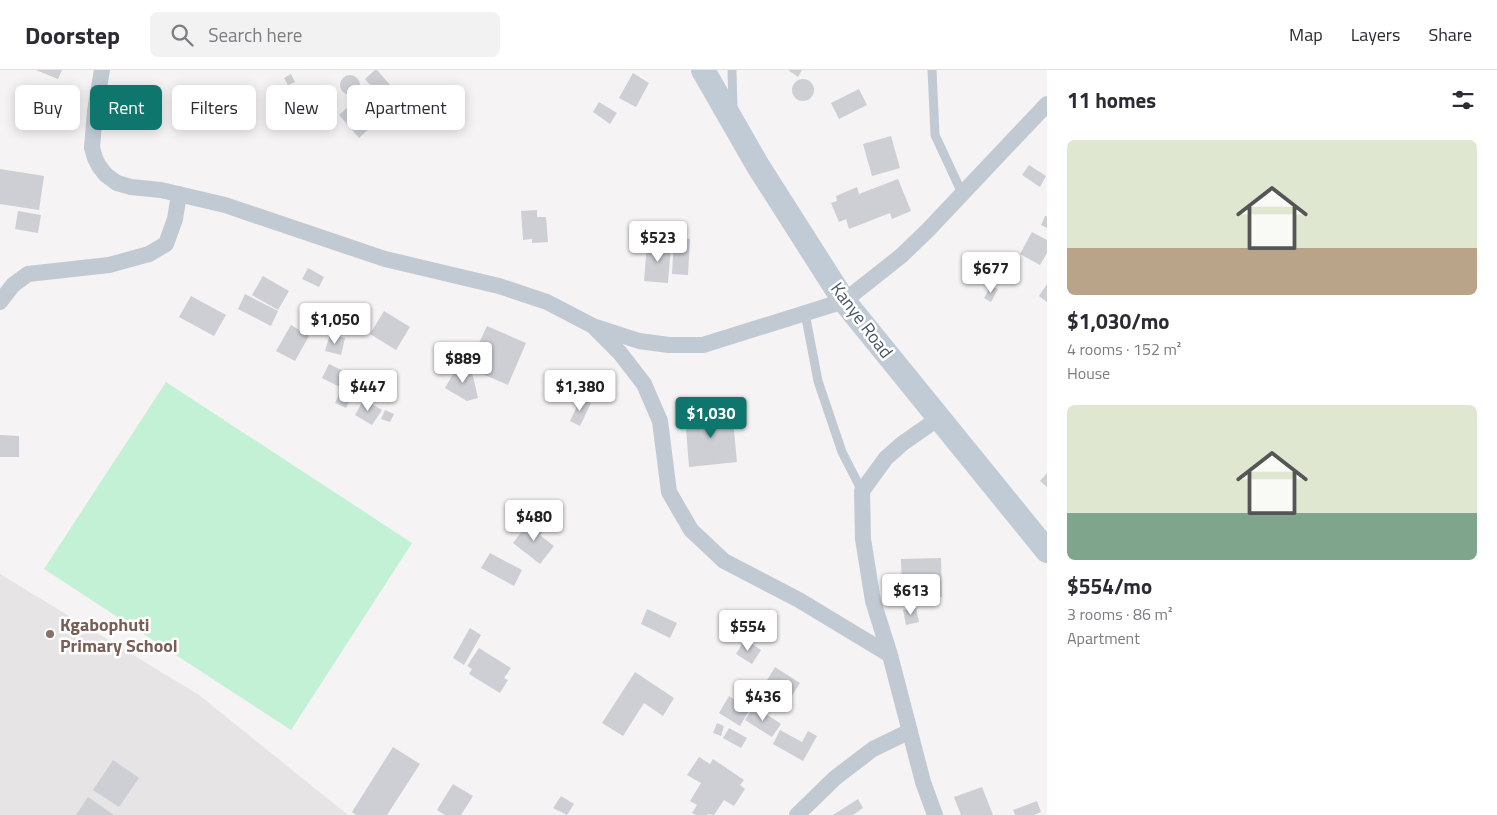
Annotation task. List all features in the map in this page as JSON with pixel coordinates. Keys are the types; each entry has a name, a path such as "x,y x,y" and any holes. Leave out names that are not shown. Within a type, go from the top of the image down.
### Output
{"main road":[{"name":"Kanye Road","path":"703,70 758,166 844,301 1047,552"}],"street":[{"path":"102,70 92,135 92,148 99,166 106,175 117,183 179,194 251,213 385,259 499,286 547,302 593,326 639,341 669,345 703,344 844,301 902,256 1047,104"},
{"path":"0,302 13,285 28,274 109,265 149,254 166,244 175,219 179,194"},
{"path":"593,326 620,354 644,384 660,421 669,492 691,530 724,561 799,600 890,655"},
{"path":"935,815 923,782 890,655 873,601 863,539 862,490 886,458 903,443 939,418"},
{"path":"797,815 835,778 873,749 910,731"}],"lane":[{"path":"732,70 734,123"},
{"path":"932,70 935,135 962,193"},
{"path":"805,313 818,381 842,452 862,490"}],"shaded area":[{"name":"Kgabophuti Primary School","path":"0,574 199,695 348,815 0,815"}],"green space":[{"path":"166,382 412,543 291,730 44,569"}],"building":[{"path":"36,70 62,70 58,79"},
{"path":"377,70 390,85 370,85 365,79"},
{"path":"788,70 802,70 798,77"},
{"path":"633,73 649,83 636,107 619,98"},
{"path":"291,74 295,82 288,85 284,78"},
{"path":"346,75 354,75 360,81 360,85 347,85 347,95 340,89 340,81"},
{"path":"803,79 813,86 814,90 807,100 803,101 793,94 792,90 799,80"},
{"path":"859,89 867,105 839,119 831,103"},
{"path":"599,102 617,113 610,124 593,112"},
{"path":"347,108 347,124 339,115"},
{"path":"352,130 368,130 359,138"},
{"path":"891,136 900,168 872,176 863,144"},
{"path":"1029,165 1046,176 1040,187 1022,175"},
{"path":"0,169 44,176 39,210 0,204"},
{"path":"898,179 911,211 892,219 890,213 849,229 846,219 839,222 831,203 837,201 836,196 857,187 859,194"},
{"path":"537,210 537,217 546,217 548,242 532,243 532,239 523,240 521,211"},
{"path":"18,211 41,215 38,233 15,229"},
{"path":"1045,216 1047,216 1047,228 1041,225"},
{"path":"1032,232 1047,240 1047,253 1040,265 1020,254"},
{"path":"674,238 690,239 688,275 672,274"},
{"path":"647,243 671,245 668,283 644,281"},
{"path":"308,268 324,277 319,287 302,279"},
{"path":"263,276 289,291 278,310 252,295"},
{"path":"1047,284 1047,302 1039,296"},
{"path":"991,286 998,289 991,302 984,298"},
{"path":"245,294 278,311 271,326 238,309"},
{"path":"191,296 226,315 214,336 179,317"},
{"path":"384,311 410,327 396,350 370,334"},
{"path":"291,325 309,336 295,361 276,351"},
{"path":"487,326 526,343 508,385 471,369 475,359 479,360 485,346 479,343"},
{"path":"330,334 345,338 341,355 325,351"},
{"path":"329,364 360,379 346,408 335,403 342,388 322,378"},
{"path":"459,364 472,372 478,398 467,401 445,388"},
{"path":"581,398 591,403 580,426 570,421"},
{"path":"364,399 382,410 372,425 355,415"},
{"path":"385,410 394,414 390,422 381,419"},
{"path":"732,410 737,462 689,467 685,415"},
{"path":"0,435 19,436 19,457 0,457"},
{"path":"1047,473 1047,487 1040,481"},
{"path":"532,518 546,528 540,535 554,546 540,564 513,543"},
{"path":"490,553 522,570 514,586 481,568"},
{"path":"941,558 942,597 902,598 901,559"},
{"path":"916,607 919,622 906,625 903,610"},
{"path":"647,609 677,623 670,638 641,624"},
{"path":"470,628 481,635 464,665 453,658"},
{"path":"745,639 761,650 752,664 736,654"},
{"path":"479,648 511,668 504,678 508,680 500,693 469,674 472,669 467,666"},
{"path":"775,667 800,683 791,697 781,691 772,704 758,695"},
{"path":"635,672 674,698 663,716 644,703 623,736 602,723"},
{"path":"729,696 750,709 740,726 719,713"},
{"path":"754,706 781,724 772,737 745,720"},
{"path":"717,723 724,726 721,736 713,733"},
{"path":"729,728 747,738 741,748 723,738"},
{"path":"780,730 802,742 808,731 817,736 803,761 773,744"},
{"path":"393,747 420,764 387,815 356,815 352,812"},
{"path":"699,757 710,764 713,759 744,780 740,785 745,789 734,806 724,800 714,815 696,815 692,813 697,805 690,801 701,783 687,775"},
{"path":"113,760 139,778 119,807 93,790"},
{"path":"453,784 473,796 461,815 445,815 437,810"},
{"path":"982,787 993,815 961,815 954,797"},
{"path":"561,796 574,804 567,815 553,808"},
{"path":"88,797 114,815 76,815"},
{"path":"858,799 863,808 853,815 833,815"},
{"path":"1037,801 1041,812 1034,815 1015,815 1013,810"}],"place":[{"name":"Kgabophuti Primary School","path":"50,634"}]}
